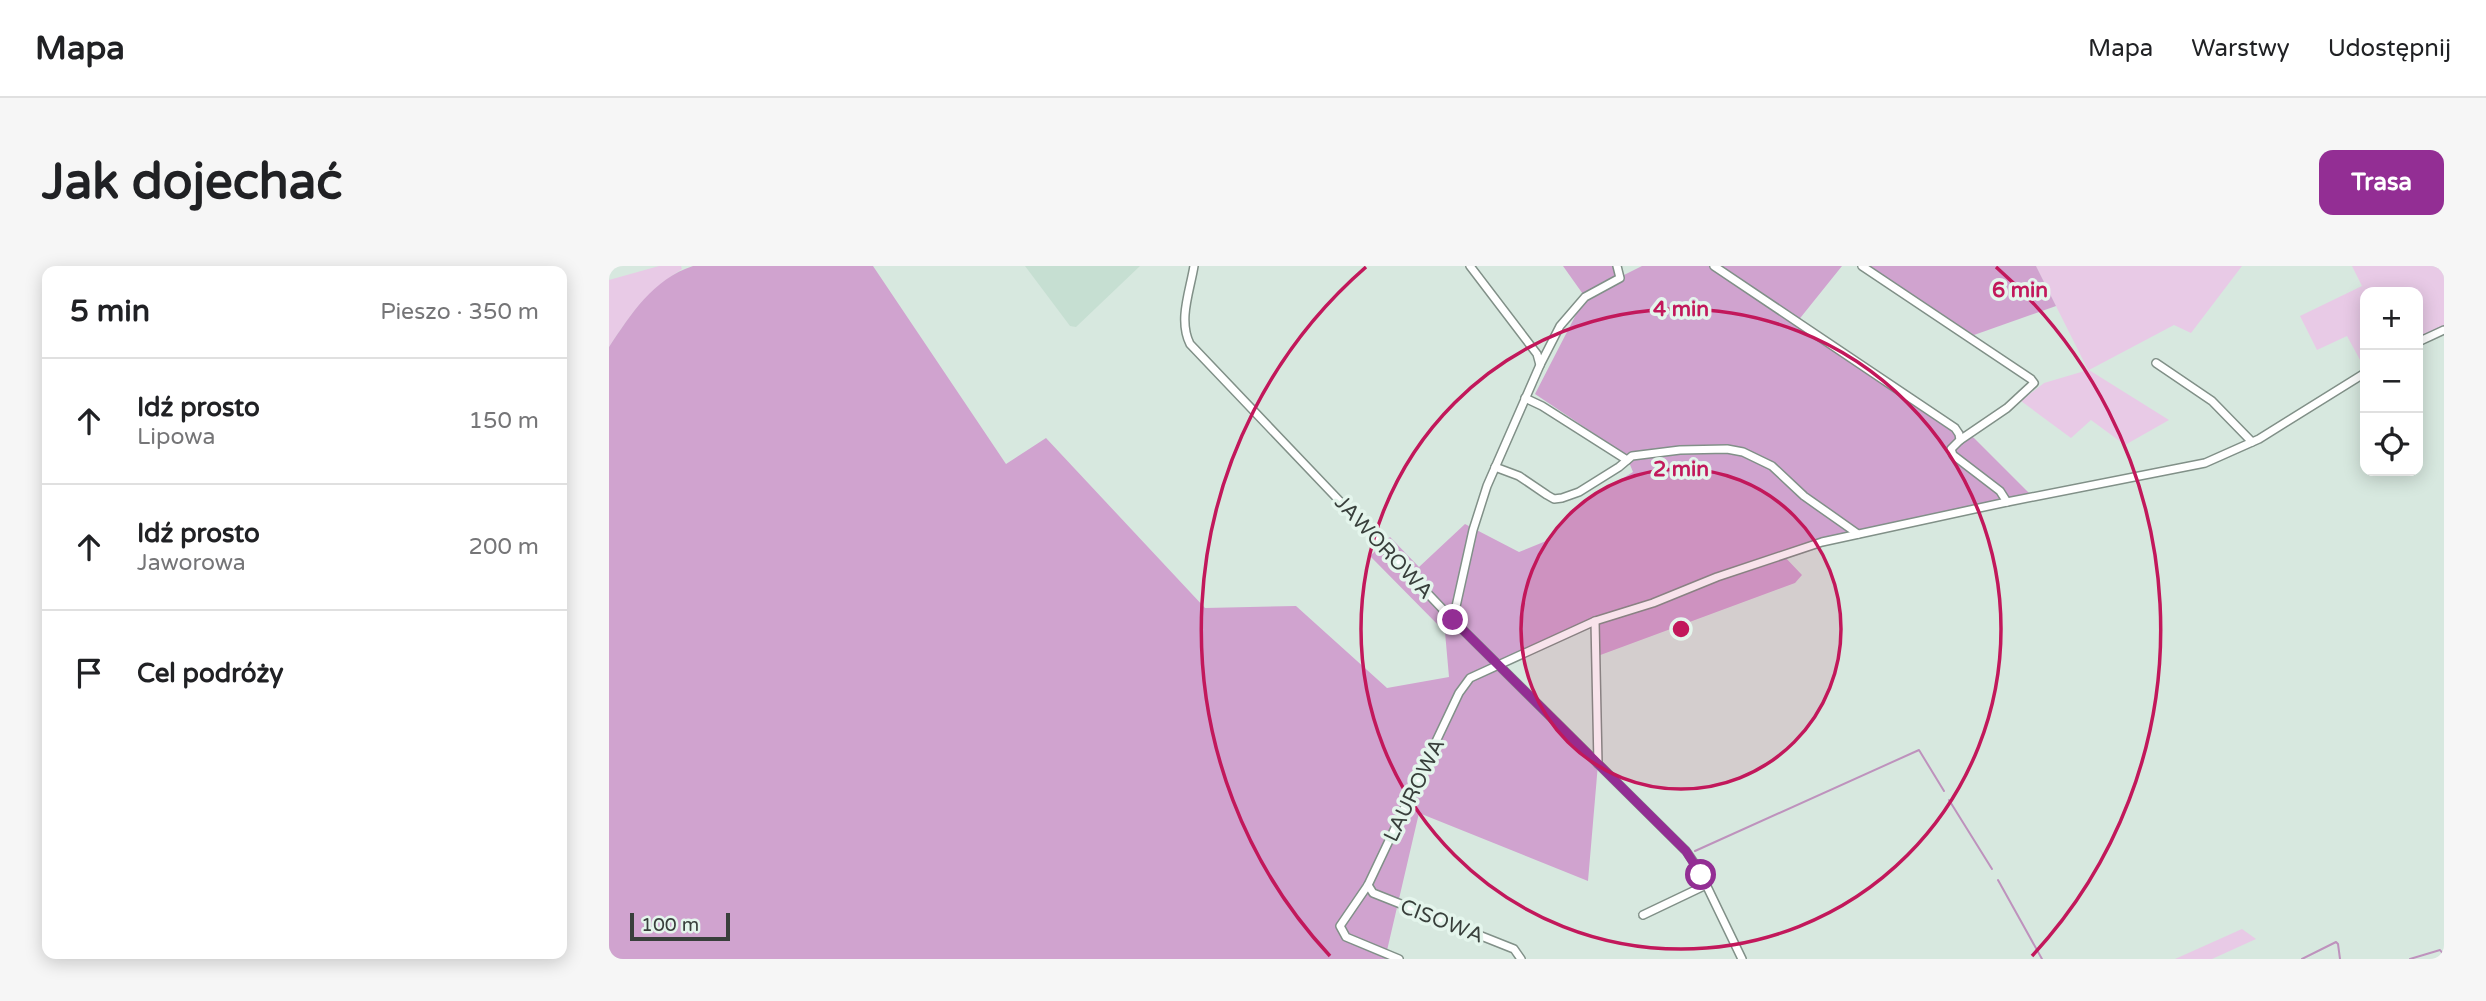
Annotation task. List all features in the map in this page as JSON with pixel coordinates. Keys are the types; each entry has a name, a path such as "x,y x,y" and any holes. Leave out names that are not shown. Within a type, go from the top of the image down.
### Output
{"street":[{"name":"JAWOROWA","path":"1194,266 1184,321 1190,344 1453,620 1686,851 1706,885 1742,959"},
{"path":"1470,266 1537,354 1540,365"},
{"path":"1453,620 1473,530 1495,467 1540,365 1560,326 1585,297 1620,278 1617,266"},
{"path":"1714,266 1738,285 1955,428 1960,440"},
{"path":"1862,266 2034,383 2007,408 1951,449 1956,459 2000,491 2007,502"},
{"path":"2423,340 2444,330"},
{"path":"2156,363 2212,401 2252,442"},
{"name":"LAUROWA","path":"1399,959 1346,937 1339,926 1368,885 1459,693 1470,678 1595,621 1822,542 2205,463 2252,442 2312,408 2360,376"},
{"path":"1525,398 1542,405 1626,460"},
{"path":"1495,467 1519,476 1554,499 1579,492 1632,456 1680,450 1727,449 1743,452 1772,466 1804,496 1859,534"},
{"path":"1595,621 1598,764"},
{"name":"CISOWA","path":"1368,885 1373,893 1514,949 1520,956"},
{"path":"1643,915 1706,885"}],"shaded area":[{"path":"659,266 681,266 682,269 658,286 641,304 609,347 609,280"},
{"path":"693,266 873,266 1006,464 1046,438 1205,608 1296,606 1387,688 1449,677 1445,632 1370,556 1390,537 1419,567 1465,524 1519,552 1551,539 1570,511 1633,472 1626,455 1535,394 1585,297 1563,266 1612,266 1620,277 1642,266 1842,266 1797,322 1974,438 2029,493 1783,555 1802,575 1795,583 1595,657 1595,621 1497,664 1598,764 1588,881 1419,813 1385,959 609,959 609,347 644,299 666,279"},
{"path":"1025,266 1140,266 1076,327 1070,326"},
{"path":"1862,266 2036,266 2056,306 1974,335"},
{"path":"2036,266 2242,266 2191,333 2174,325 2089,370 2169,420 2125,445 2091,420 2071,438 2021,401 2044,383 2088,370"},
{"path":"2352,266 2444,266 2444,326 2423,336 2423,287 2360,287 2360,360 2347,336 2317,350 2300,316 2362,286"},
{"path":"2242,929 2256,939 2212,959 2175,959"}],"waterway":[{"path":"1695,851 1919,750 1944,791"},
{"path":"1949,800 1992,869"},
{"path":"1998,880 2042,959"},
{"path":"2302,959 2336,942 2340,959"},
{"path":"2410,959 2440,950 2444,955"}],"route":[{"path":"1453,620 1686,851 1701,875"}]}
